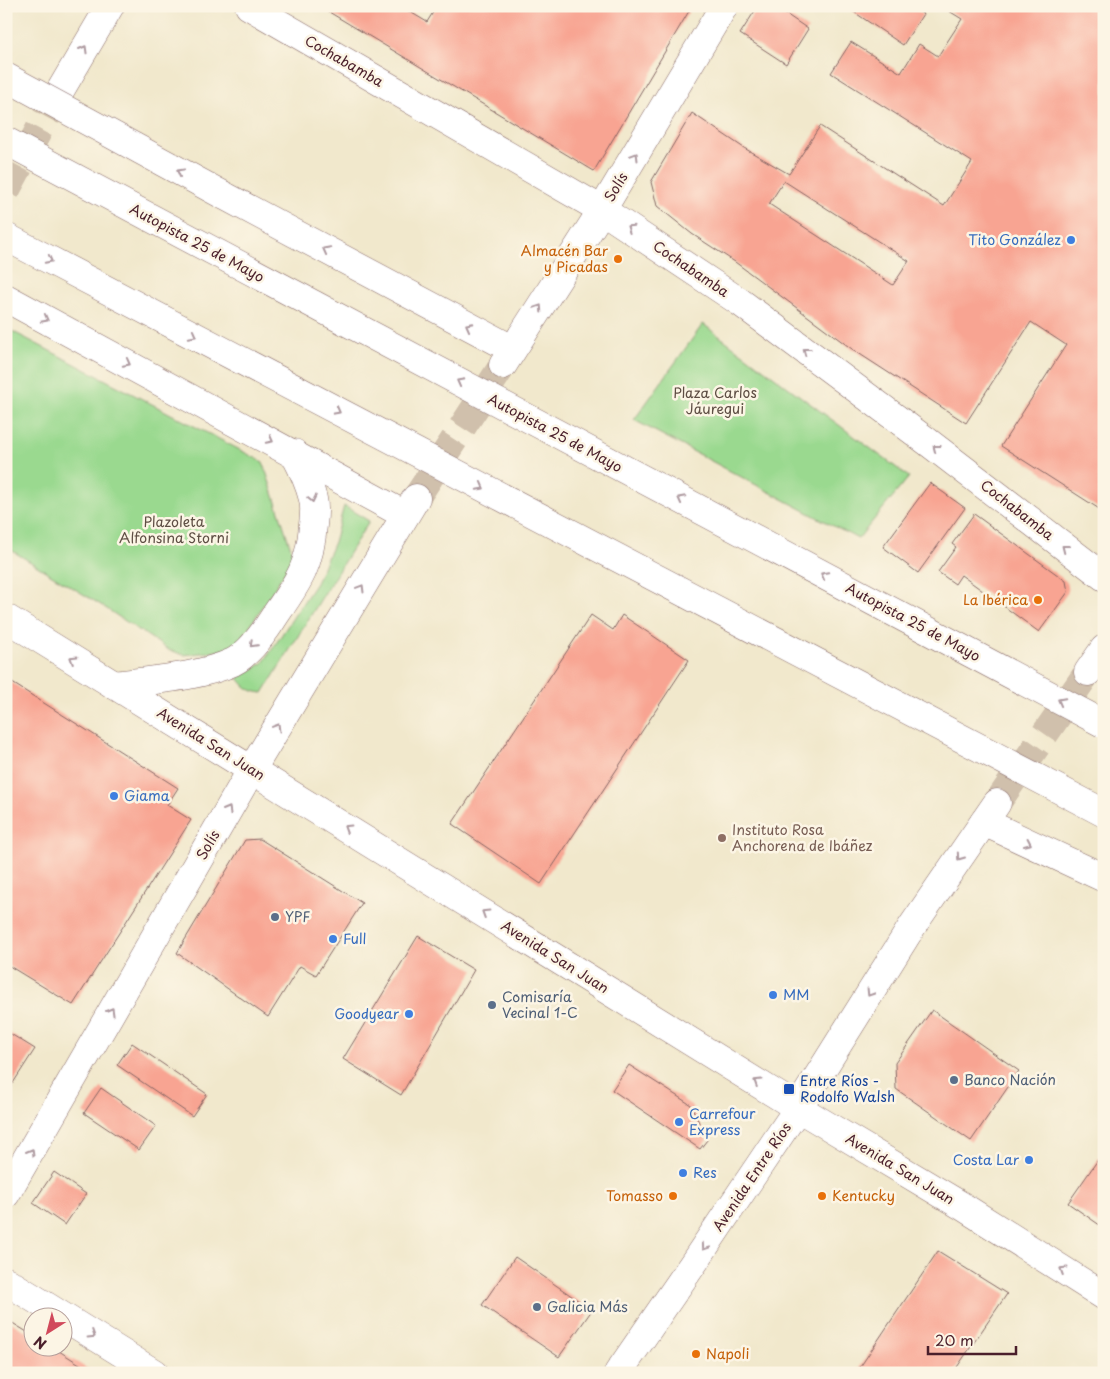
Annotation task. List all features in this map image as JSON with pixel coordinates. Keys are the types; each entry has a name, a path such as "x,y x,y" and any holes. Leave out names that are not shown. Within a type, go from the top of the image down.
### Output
{"main road":[{"path":"60,91 110,6"},
{"name":"Cochabamba","path":"249,6 602,210 740,302 928,442 1104,577"},
{"name":"Solís","path":"6,77 223,195 508,357 602,210 724,6"},
{"name":"Autopista 25 de Mayo","path":"6,141 1104,724"},
{"path":"6,237 1104,813"},
{"path":"6,298 294,454 306,477 314,500 312,541 306,566 300,578 260,636 234,661 207,670 164,679 114,685"},
{"name":"Solís","path":"6,1194 252,769 411,507 294,454"},
{"name":"Avenida San Juan","path":"6,618 798,1108 962,1206 1104,1296"},
{"path":"1088,672 1104,649"},
{"name":"Avenida Entre Ríos","path":"618,1373 798,1108 913,925 990,812 1104,878"},
{"path":"6,1281 154,1373"}],"green space":[{"name":"Plaza Carlos Jáuregui","path":"703,324 909,477 858,539 634,420"},
{"name":"Plazoleta Alfonsina Storni","path":"6,328 263,462 294,558 235,649 184,655 169,650 101,605 6,547"},
{"path":"344,506 369,521 263,693 255,692 246,687 238,678 263,663 316,583 334,542"}],"building":[{"path":"319,6 400,6 427,22 437,6 692,6 594,171"},
{"path":"758,6 774,6 808,29 786,64 740,34"},
{"path":"845,6 911,6 923,14 903,45"},
{"path":"941,6 1104,6 1104,512 1001,446 1066,345 1031,322 966,423 852,349 735,262 692,234 657,206 651,182 692,113 744,148 789,174 820,126 944,206 972,162 831,73 851,42 901,73 919,44 938,56 962,19","holes":["784,181 909,261 893,285 769,204"]},
{"path":"930,483 965,508 918,573 883,547"},
{"path":"974,514 1066,581 1068,592 1039,632 961,575 955,584 938,572 956,547 952,544"},
{"path":"591,615 613,630 622,615 689,660 541,884 452,824"},
{"path":"6,679 178,788 167,805 191,820 73,1005 6,964"},
{"path":"260,839 362,903 316,975 300,966 268,1017 177,953 245,840"},
{"name":"Goodyear","path":"418,936 474,970 401,1095 343,1059"},
{"name":"Banco Nación","path":"932,1010 1019,1071 971,1141 896,1089 895,1063"},
{"path":"6,1031 35,1049 6,1094"},
{"path":"132,1043 207,1094 192,1116 117,1065"},
{"name":"Carrefour Express","path":"629,1065 691,1105 707,1140 700,1149 612,1090"},
{"path":"101,1088 156,1126 139,1150 84,1113"},
{"path":"1104,1151 1104,1228 1068,1203"},
{"path":"54,1172 86,1194 65,1225 33,1203"},
{"path":"938,1251 1007,1294 953,1373 856,1373"},
{"name":"Galicia Más","path":"515,1257 592,1310 559,1357 482,1305"},
{"path":"6,1319 22,1329 22,1356 67,1356 94,1373 6,1373"}],"tunnel":[{"path":"6,191 60,91"},
{"path":"416,498 503,365"},
{"path":"997,803 1088,672"}],"place":[{"name":"Tito González","path":"1071,240"},
{"name":"Almacén Bar y Picadas","path":"618,259"},
{"name":"La Ibérica","path":"1038,600"},
{"name":"Giama","path":"114,796"},
{"name":"Instituto Rosa Anchorena de Ibáñez","path":"722,838"},
{"name":"YPF","path":"275,917"},
{"name":"Full","path":"333,939"},
{"name":"MM","path":"773,995"},
{"name":"Comisaría Vecinal 1-C","path":"492,1005"},
{"name":"Goodyear","path":"409,1014"},
{"name":"Banco Nación","path":"954,1080"},
{"name":"Entre Ríos - Rodolfo Walsh","path":"789,1089"},
{"name":"Carrefour Express","path":"679,1122"},
{"name":"Costa Lar","path":"1029,1160"},
{"name":"Res","path":"683,1173"},
{"name":"Tomasso","path":"673,1196"},
{"name":"Kentucky","path":"822,1196"},
{"name":"Galicia Más","path":"537,1307"},
{"name":"Napoli","path":"696,1354"}]}
